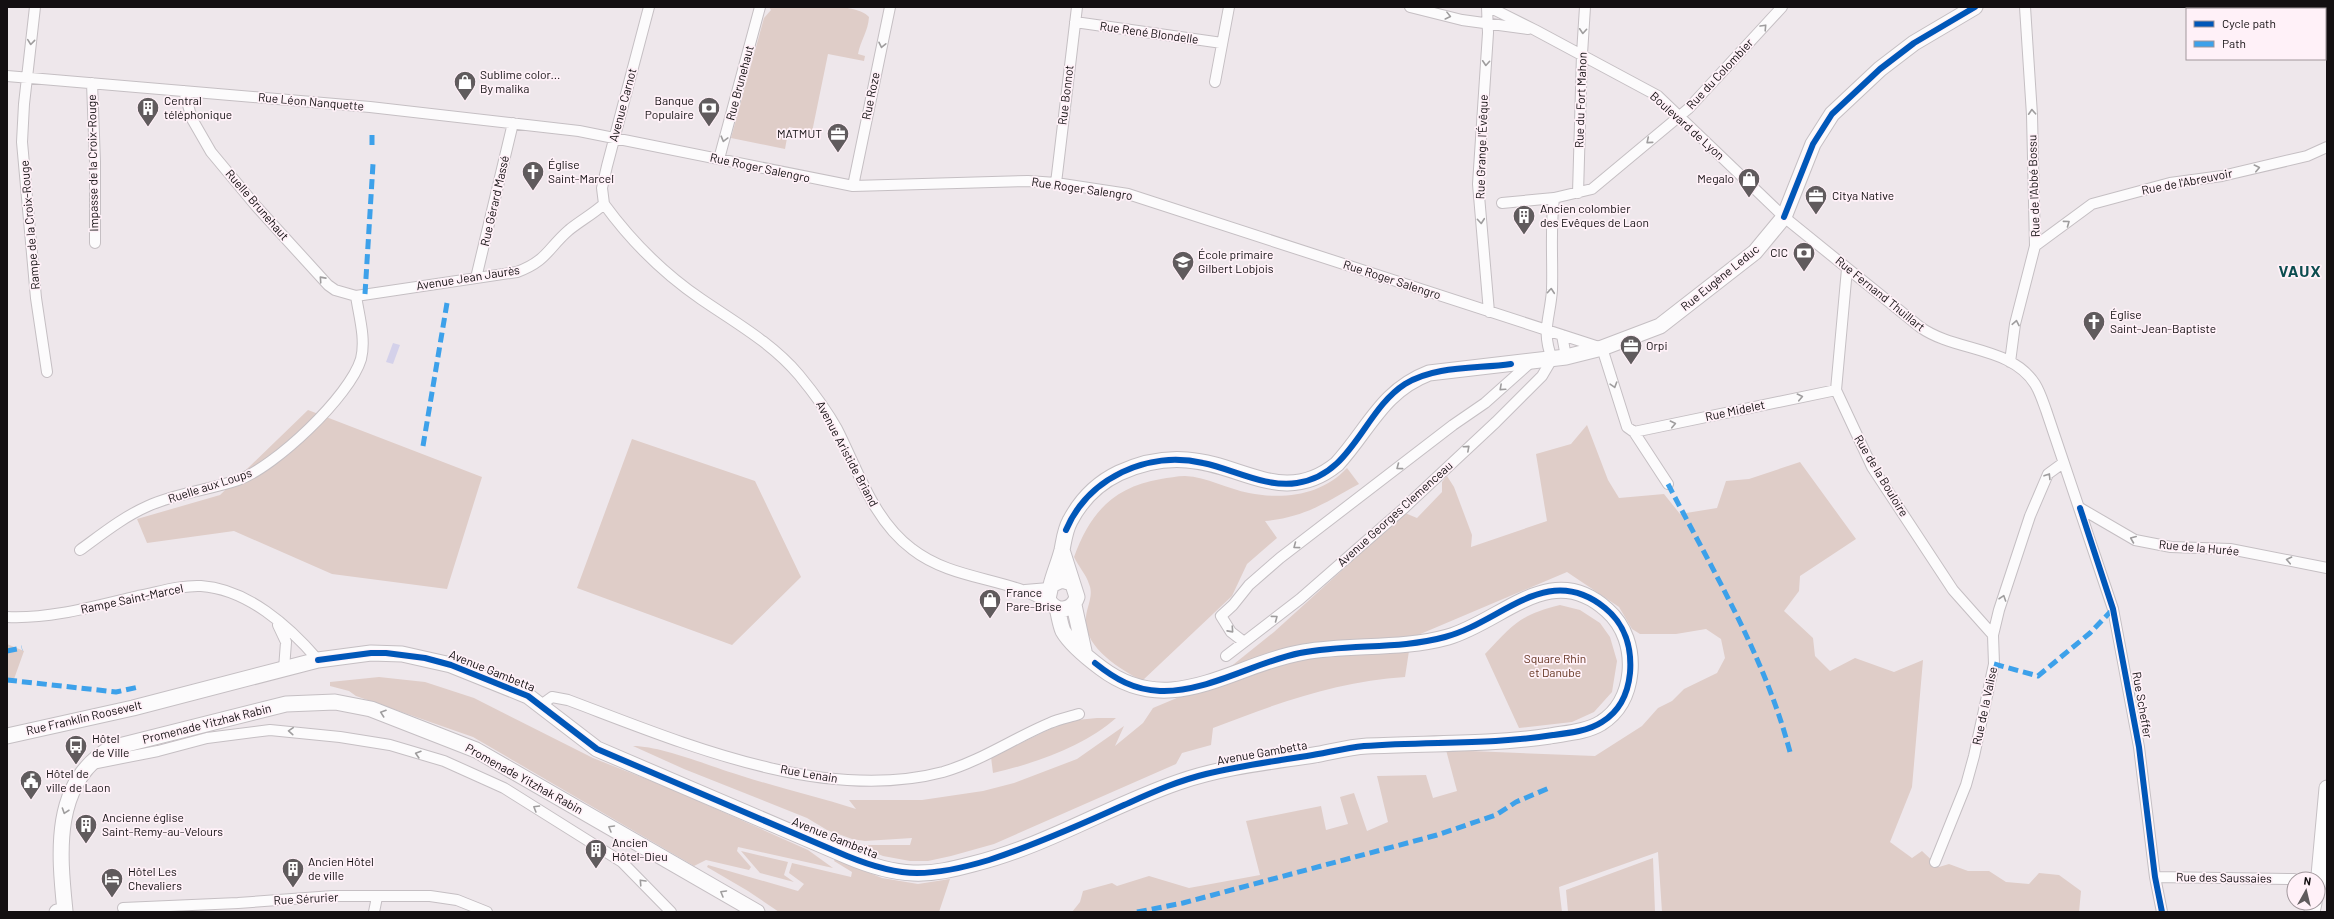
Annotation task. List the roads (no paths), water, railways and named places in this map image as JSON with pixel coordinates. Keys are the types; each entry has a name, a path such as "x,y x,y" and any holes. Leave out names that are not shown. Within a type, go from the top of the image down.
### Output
{"main road":[{"name":"Rue Eugène Leduc","path":"1052,596 1066,530 1080,504 1101,484 1126,470 1156,461 1188,460 1269,481 1295,483 1306,481 1327,472 1337,464 1391,396 1412,380 1429,373 1552,360 1566,357 1602,348 1660,326 1755,252 1784,217 1813,144 1832,114 1880,69 1914,43 1975,7"},
{"path":"1062,550 1072,583 1077,592 1074,604 1084,654"},
{"path":"1072,583 1062,580 1052,596 1064,610 1074,604"},
{"name":"Avenue Gambetta","path":"284,669 318,660 371,653 402,654 425,658 485,678 528,696 597,749 864,863 902,872 929,873 980,862 1033,845 1178,782 1215,772 1362,746 1514,742 1592,728 1610,716 1624,698 1628,687 1630,656 1623,630 1607,609 1588,596 1559,589 1534,594 1466,630 1443,638 1406,644 1303,652 1261,663 1191,688 1178,690 1142,689 1128,685 1110,675 1084,654 1063,631 1052,596"},
{"name":"Rue Franklin Roosevelt","path":"7,736 160,701 284,669"},
{"name":"Promenade Yitzhak Rabin","path":"61,911 62,827 64,814 74,788 90,764 99,755 112,748 286,704 335,702 356,706 395,718 476,750 757,912"},
{"path":"2322,871 2327,788"}],"street":[{"name":"Rampe de la Croix-Rouge","path":"35,7 22,142 36,298 47,372"},
{"name":"Avenue Carnot","path":"604,204 602,188 649,7"},
{"name":"Rue Brunehaut","path":"719,159 760,7"},
{"name":"Rue Roze","path":"853,186 890,7"},
{"name":"Rue Bonnot","path":"1056,183 1077,7"},
{"path":"1215,82 1229,7"},
{"name":"Boulevard de Lyon","path":"1410,7 1487,24 1535,30"},
{"name":"Boulevard de Lyon","path":"1488,7 1582,54 1658,96 1784,217"},
{"name":"Rue Grange l'Évêque","path":"1488,7 1478,184 1489,312"},
{"name":"Rue du Fort Mahon","path":"1578,193 1582,54 1585,7"},
{"name":"Rue du Colombier","path":"1502,203 1554,198 1578,193 1592,188 1679,116 1782,7"},
{"name":"Rue de l'Abbé Bossu","path":"2010,362 2015,324 2035,246 2032,115 2025,7"},
{"name":"Rue René Blondelle","path":"1075,22 1222,43"},
{"name":"Rue Léon Nanquette","path":"7,76 370,107 513,123 614,138"},
{"name":"Impasse de la Croix-Rouge","path":"92,84 95,162 95,243"},
{"name":"Ruelle Brunehaut","path":"184,92 192,119 211,152 256,206 328,285 335,290 356,296"},
{"name":"Rue Gérard Massé","path":"476,278 513,123"},
{"name":"Rue Roger Salengro","path":"614,138 853,186 984,182 1056,183 1128,194 1602,348"},
{"name":"Rue de l'Abreuvoir","path":"2035,246 2092,204 2170,183 2222,176 2307,156 2327,147"},
{"path":"1552,360 1546,343 1546,330 1552,290 1552,219 1554,198"},
{"name":"Avenue Jean Jaurès","path":"356,296 517,272 536,264 569,230 604,204"},
{"name":"Avenue Aristide Briand","path":"604,204 628,235 654,262 701,299 749,329 782,357 798,374 827,412 878,512 899,538 912,549 940,566 1022,590 1052,596"},
{"name":"Rue Fernand Thuillart","path":"1784,217 1847,269 1929,333 2010,362 2022,368 2036,386 2080,508"},
{"path":"1836,390 1847,269"},
{"name":"Ruelle aux Loups","path":"80,550 129,515 150,505 238,480 254,472 269,464 298,438 333,403 360,360 363,342 356,296"},
{"path":"1562,335 1566,357"},
{"path":"1602,348 1627,427 1634,432 1668,484"},
{"name":"Avenue Georges Clemenceau","path":"1226,656 1300,599 1403,508 1511,407 1542,376 1552,360"},
{"path":"1244,642 1230,632 1222,616 1249,585 1280,558 1453,425 1485,403 1531,362"},
{"name":"Rue Midelet","path":"1634,432 1836,390"},
{"name":"Rue de la Bouloire","path":"1836,390 1872,467 1952,590 1993,635"},
{"name":"Rue de la Valise","path":"1935,862 1966,785 1974,756 1994,664 1993,635 2030,516 2048,474 2063,463"},
{"name":"Rue de la Hurée","path":"2080,508 2134,540 2171,547 2230,550 2327,568"},
{"name":"Rue Scheffer","path":"2080,508 2113,609 2139,747 2155,877 2162,912"},
{"name":"Rampe Saint-Marcel","path":"7,618 54,615 175,588 200,586 213,588 252,602 305,645 318,660"},
{"name":"Avenue Aristide Briand","path":"1022,590 1052,596"},
{"name":"Rampe Saint-Marcel","path":"273,619 285,636 284,669"},
{"name":"Rue Lenain","path":"541,705 552,697 568,700 684,743 736,758 818,777 857,781 900,780 944,771 984,756 1051,722 1079,714"},
{"path":"90,764 158,751 207,738 270,730 326,735 390,745 444,761 504,788 622,862 669,912"},
{"name":"Rue des Saussaies","path":"2155,877 2286,880"},
{"name":"Rue Sérurier","path":"123,908 238,904 333,896 430,896 451,899 487,912"},
{"path":"374,912 377,897"}],"place":[{"name":"Sublime color... By malika","path":"465,102"},
{"name":"Central téléphonique","path":"148,128"},
{"name":"Banque Populaire","path":"709,128"},
{"name":"MATMUT","path":"838,154"},
{"name":"Église Saint-Marcel","path":"533,192"},
{"name":"Megalo","path":"1749,198"},
{"name":"Citya Native","path":"1816,216"},
{"name":"Ancien colombier des Evêques de Laon","path":"1524,236"},
{"name":"CIC","path":"1804,272"},
{"name":"École primaire Gilbert Lobjois","path":"1183,282"},
{"name":"Église Saint-Jean-Baptiste","path":"2094,342"},
{"name":"Orpi","path":"1631,366"},
{"name":"France Pare-Brise","path":"990,620"},
{"name":"Hôtel de Ville","path":"76,766"},
{"name":"Hôtel de ville de Laon","path":"31,800"},
{"name":"Ancienne église Saint-Remy-au-Velours","path":"86,844"},
{"name":"Ancien Hôtel-Dieu","path":"596,870"},
{"name":"Ancien Hôtel de ville","path":"293,888"},
{"name":"Hôtel Les Chevaliers","path":"112,898"}],"district":[{"name":"VAUX","path":"2300,271"}],"park label":[{"name":"Square Rhin et Danube","path":"1555,666"}]}
